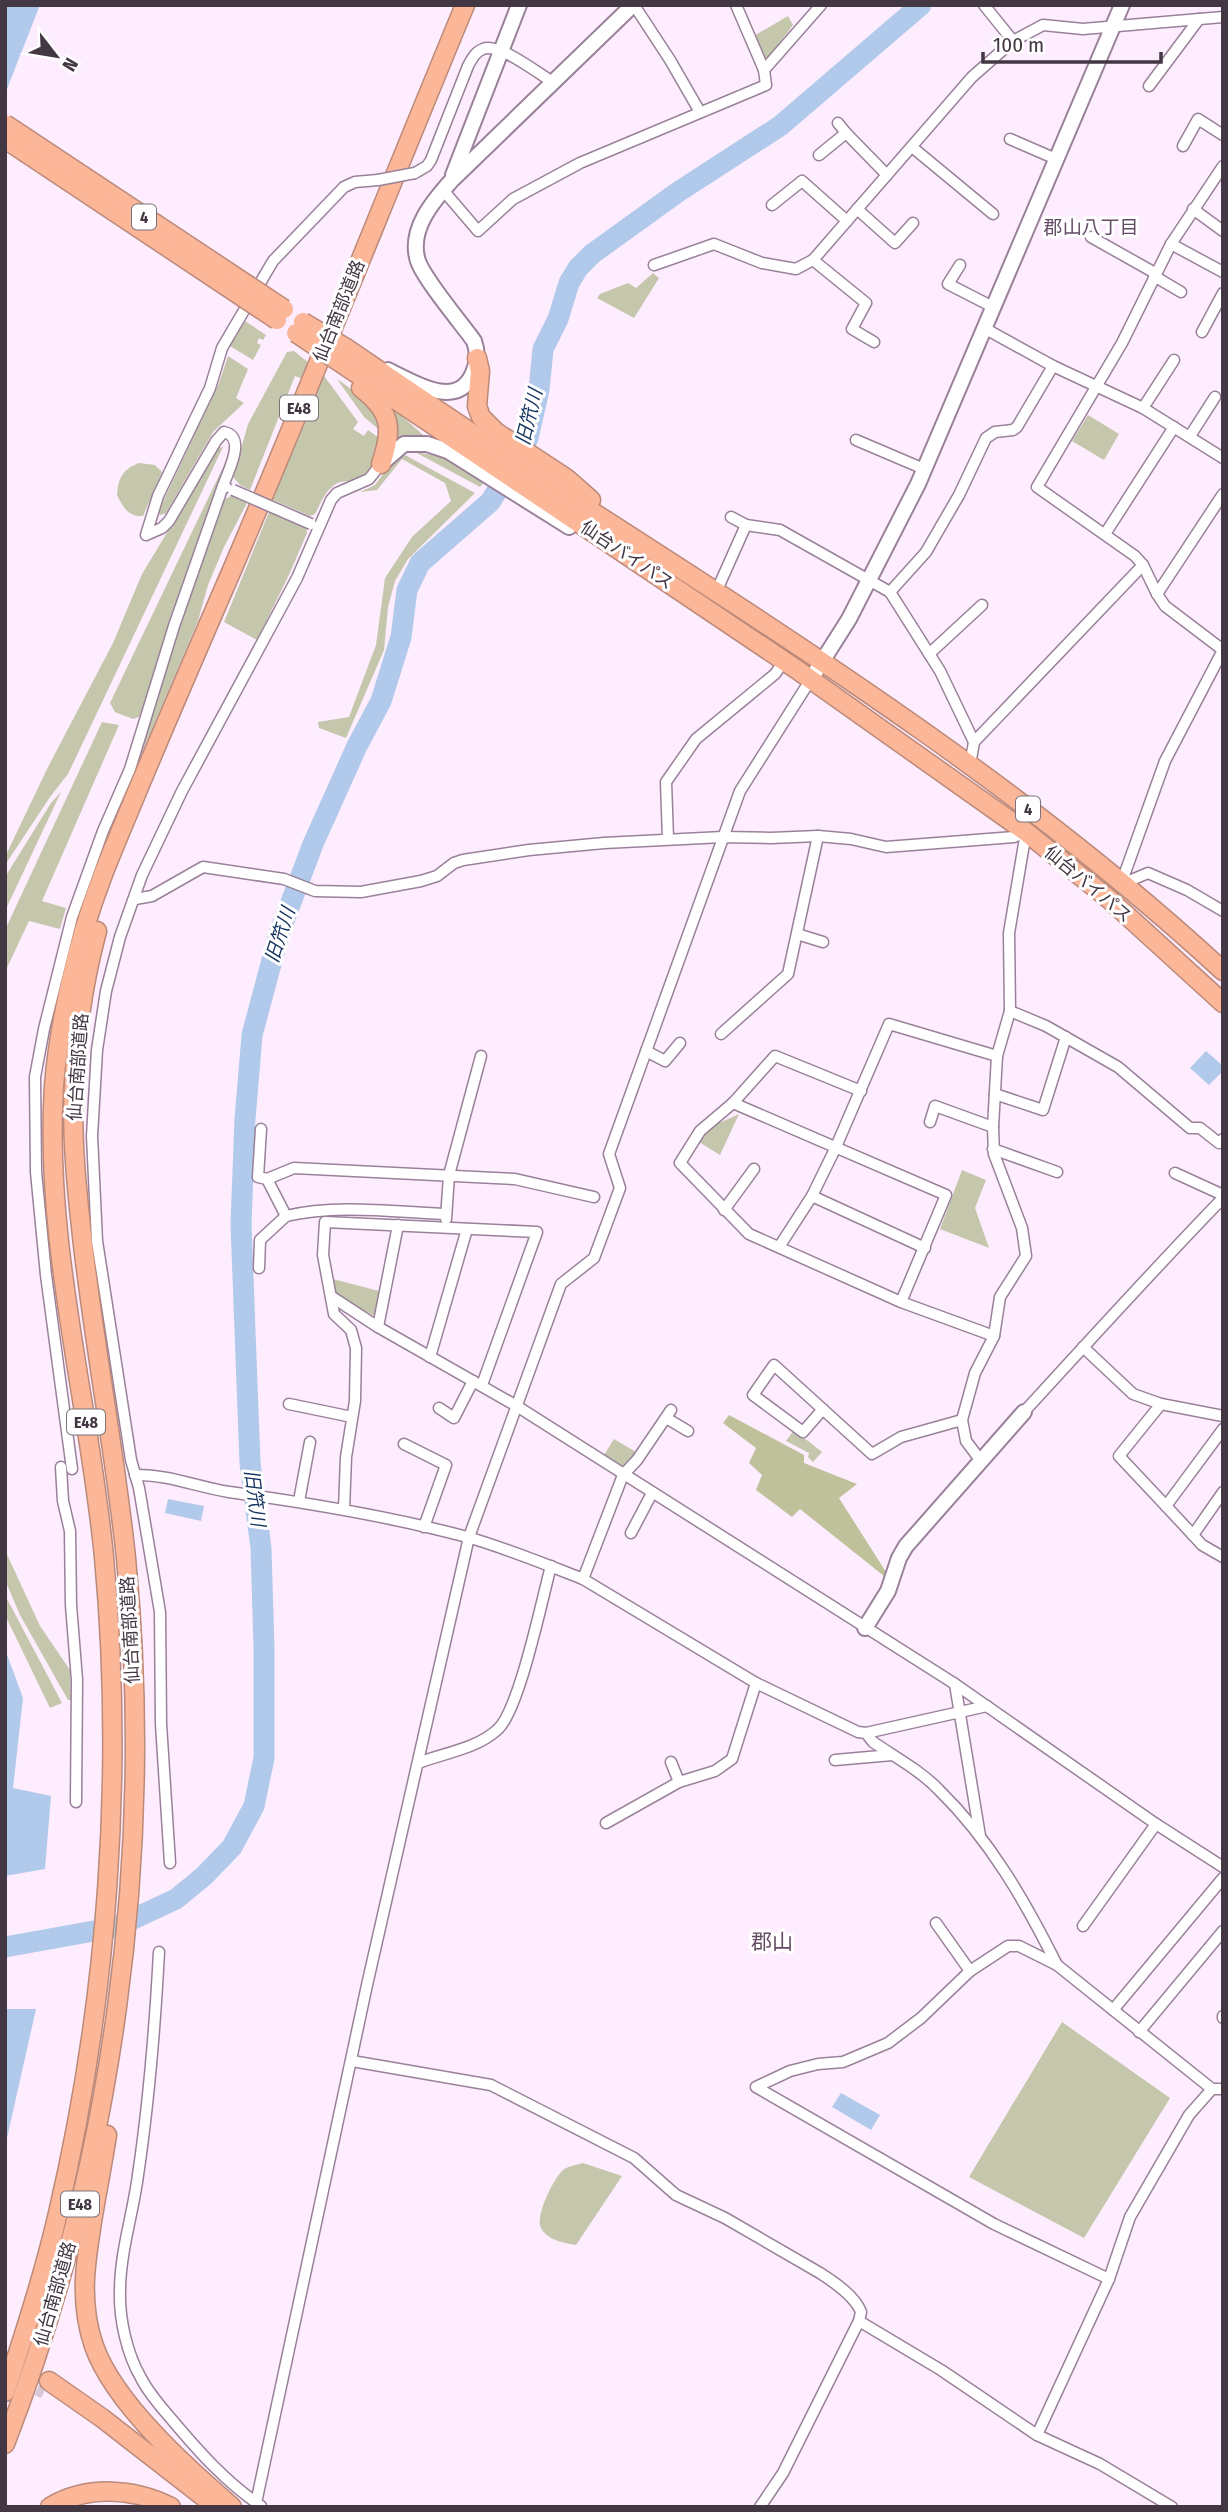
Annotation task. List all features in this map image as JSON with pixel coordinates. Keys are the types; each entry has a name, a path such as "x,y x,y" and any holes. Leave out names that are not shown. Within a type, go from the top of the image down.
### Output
{"highway":[{"name":"仙台南部道路","path":"5,2392 44,2266 75,2131 92,2037 106,1894 111,1756 108,1613 97,1487 66,1294 57,1210 53,1140 54,1083 63,1023 78,953 99,884 246,537 465,5"},
{"name":"仙台バイパス","path":"5,124 280,315"},
{"name":"仙台バイパス","path":"5,139 346,357 555,495 656,575 811,679 1026,832 1109,899 1223,1003"},
{"path":"346,357 351,379 375,399 385,413 389,433 381,464"},
{"path":"477,358 480,371 477,406 485,449 555,495"},
{"name":"仙台バイパス","path":"555,495 624,531 717,590 970,765 1122,884 1223,971"},
{"name":"仙台南部道路","path":"5,2444 52,2309 91,2155 120,1982 129,1888 134,1713 130,1611 125,1555 77,1194 74,1085 90,955 130,810"},
{"path":"120,1982 112,2093 85,2278 87,2314 94,2347 110,2378 135,2412 233,2507"},
{"path":"5,2360 75,2131"},
{"path":"201,2507 47,2385 102,2418 217,2507"},
{"path":"50,2507 60,2501 93,2492 127,2492 153,2498 171,2507"}],"street":[{"path":"447,185 519,5"},
{"path":"346,357 436,392 454,392 470,380 477,358 474,341 418,261 418,239 428,208 447,185 633,5 670,60 700,112"},
{"path":"447,185 478,231 513,199 580,163 766,85 764,69 736,5"},
{"path":"764,69 821,5"},
{"path":"984,5 1013,41"},
{"path":"159,1952 152,2065 120,2292 127,2344 141,2379 161,2407 206,2461 259,2505 352,2061 468,1537 561,1284 594,1258 620,1188 609,1154 746,778 849,619 867,579 910,500 1122,5"},
{"path":"654,265 713,244 762,262 796,269 813,260 972,77 1013,41 1043,25 1083,29 1223,17"},
{"path":"1149,86 1199,19"},
{"path":"72,1469 46,1275 36,1172 35,1077 72,917 103,831 130,769 174,626 228,488 236,447 232,433 224,432 216,440 169,521 162,528 146,535 158,496 210,388 222,348 272,261 344,187 355,182 415,173 427,166 468,66 474,55 484,48 501,50 554,83"},
{"path":"1182,146 1198,119 1223,135"},
{"path":"838,123 887,175"},
{"path":"819,155 846,133"},
{"path":"1010,139 1056,159"},
{"path":"912,147 993,214"},
{"path":"1122,884 1165,761 1223,650 1166,606 1143,565 1105,534 1037,486 1122,344 1171,244 1223,166"},
{"path":"772,205 802,181 847,221"},
{"path":"857,209 895,243 913,223"},
{"path":"1193,209 1223,231"},
{"path":"1091,237 1181,292"},
{"path":"1171,244 1223,272"},
{"path":"813,260 866,303 852,329 874,342"},
{"path":"960,265 948,284 993,307"},
{"path":"1202,332 1223,293"},
{"path":"984,328 1053,366 1143,408 1223,458"},
{"path":"1143,408 1174,360"},
{"path":"890,592 926,552 959,495 986,438 995,432 1017,427 1053,366"},
{"path":"1189,436 1215,397"},
{"path":"1105,534 1174,427"},
{"path":"856,440 924,469"},
{"path":"170,1863 161,1724 160,1612 97,1241 92,1136 97,1050 106,991 120,937 142,875 182,792 291,589 315,526 331,500 337,493 369,479 381,464 404,444 414,442 448,451 485,449"},
{"path":"228,488 315,526"},
{"path":"1157,594 1223,494"},
{"path":"731,517 746,525 780,530 890,592 940,671 974,742"},
{"path":"717,590 746,525"},
{"path":"970,765 974,742 1143,565"},
{"path":"929,654 982,605"},
{"path":"668,839 666,782 696,739 775,674 784,661"},
{"path":"135,899 152,896 203,867 284,880 315,891 361,892 437,876 454,863 463,860 529,850 668,839 818,836 851,839 886,847 1014,837 1026,832"},
{"path":"981,1461 967,1441 962,1420 976,1370 994,1336 1000,1297 1026,1256 1022,1228 993,1149 993,1127 997,1056 1010,1011 1009,933 1026,832"},
{"path":"721,1034 788,974 818,836"},
{"path":"1122,884 1148,873 1187,890 1223,911"},
{"path":"797,934 823,942"},
{"path":"1010,1011 1046,1026 1118,1067 1190,1128 1200,1128 1219,1143 1223,1139"},
{"path":"779,1247 812,1196 889,1024 997,1056"},
{"path":"995,1094 1043,1110 1066,1037"},
{"path":"646,1051 665,1061 680,1042"},
{"path":"445,1227 449,1177 481,1056"},
{"path":"861,1091 775,1056 733,1103 700,1130 680,1163 748,1234 901,1302 994,1336"},
{"path":"733,1103 946,1195 901,1302"},
{"path":"930,1122 935,1106 993,1127"},
{"path":"261,1129 258,1177 269,1181 284,1212"},
{"path":"993,1149 1057,1172"},
{"path":"269,1181 293,1168 516,1178 594,1197"},
{"path":"724,1210 754,1169"},
{"path":"865,1628 888,1591 906,1546 1083,1347 1223,1196 1175,1173"},
{"path":"812,1196 925,1248"},
{"path":"259,1268 260,1240 284,1212 446,1211"},
{"path":"344,1508 356,1348 351,1330 334,1314 324,1255 325,1222 537,1232 477,1383 454,1418 439,1408"},
{"path":"378,1327 397,1225"},
{"path":"430,1357 467,1229"},
{"path":"332,1297 378,1327 515,1405 955,1684 1156,1824 1223,1867"},
{"path":"1083,1347 1133,1394 1161,1404 1223,1416"},
{"path":"823,1409 803,1432 753,1395 774,1365 823,1409 872,1454 901,1437 962,1420"},
{"path":"289,1404 309,1413 352,1417"},
{"path":"1161,1404 1119,1456 1202,1545 1223,1557"},
{"path":"583,1579 622,1475 637,1460 669,1414 688,1431"},
{"path":"1166,1506 1223,1429"},
{"path":"299,1501 310,1443"},
{"path":"404,1444 446,1465 424,1527"},
{"path":"61,1467 63,1501 70,1531 71,1605 77,1680 76,1802"},
{"path":"135,1475 154,1474 230,1492 344,1508 468,1537 551,1566 583,1579 756,1683 858,1732 866,1733 987,1706"},
{"path":"1193,1535 1223,1492"},
{"path":"631,1533 652,1493"},
{"path":"418,1763 486,1738 505,1722 517,1692 551,1566"},
{"path":"606,1823 679,1782 715,1771 732,1759 756,1683"},
{"path":"955,1684 980,1836"},
{"path":"866,1733 937,1788 980,1836 1014,1884 1057,1965"},
{"path":"835,1760 892,1755"},
{"path":"671,1762 679,1782"},
{"path":"1083,1926 1156,1824"},
{"path":"1113,2010 1223,1878"},
{"path":"936,1923 970,1971"},
{"path":"1139,2032 1223,1931"},
{"path":"1037,2435 1110,2279 1130,2217 1189,2115 1217,2089 1139,2032 1057,1965 1019,1946 1008,1946 970,1971 921,2018 888,2043 843,2062 818,2064 790,2071 756,2087 994,2224 1110,2279"},
{"path":"352,2061 491,2085 634,2158 677,2195 725,2218 834,2282 860,2308 859,2321 783,2473 760,2507"},
{"path":"859,2321 941,2370 1037,2435 1100,2465 1172,2507"}],"green space":[{"path":"788,16 793,25 768,58 763,57 754,36"},
{"path":"653,273 659,278 634,318 597,298 600,294 628,283 636,288"},
{"path":"245,321 266,335 263,340 259,338 257,343 261,345 253,360 230,346"},
{"path":"294,351 309,363 303,379 295,376 250,490 240,485 233,477 248,424 287,352"},
{"path":"228,356 248,369 236,398 244,403 213,432 166,513 161,515 161,506 219,383"},
{"path":"322,373 358,422 353,429 364,436 368,430 382,440 370,469 354,480 333,486 315,514 310,516 271,499"},
{"path":"337,379 364,401 382,432 364,417"},
{"path":"391,406 423,435 393,445"},
{"path":"1088,415 1119,434 1104,460 1072,441"},
{"path":"223,447 68,774 5,865 5,857 48,767 113,643 142,574 218,448"},
{"path":"415,452 449,458 486,480 480,487"},
{"path":"405,455 475,493 408,559 395,581 388,607 384,650 346,738 319,728 318,722 349,717 376,645 385,578 412,537 451,501 445,483 402,459 377,490 360,492 375,485 392,462"},
{"path":"226,461 141,716 133,719 115,712 110,703"},
{"path":"139,463 155,465 162,472 143,516 130,513 117,495 122,475"},
{"path":"231,496 247,503 208,585 198,621 138,762 189,597 225,499"},
{"path":"269,512 306,527 307,533 257,640 224,622"},
{"path":"102,722 119,725 42,901 66,908 60,929 29,921 5,972 5,930"},
{"path":"61,792 5,911 5,877 51,803"},
{"path":"739,1114 720,1155 699,1142 708,1128"},
{"path":"962,1170 986,1180 975,1208 989,1248 940,1229"},
{"path":"333,1279 379,1291 375,1316 335,1296"},
{"path":"729,1415 804,1455 804,1463 857,1484 839,1498 886,1572 884,1576 800,1509 792,1517 756,1490 762,1475 749,1463 756,1448 723,1423"},
{"path":"794,1430 822,1452 813,1462 808,1457 809,1453 786,1441"},
{"path":"614,1439 636,1452 627,1466 621,1466 604,1455"},
{"path":"5,1550 40,1626 70,1670 71,1700 68,1700 20,1615 5,1580"},
{"path":"5,1595 62,1703 50,1708 5,1615"},
{"path":"1062,2022 1170,2098 1084,2238 969,2177"},
{"path":"583,2163 622,2176 576,2245 561,2242 544,2232 540,2215 550,2190 562,2171"}],"water":[{"path":"5,5 40,5 5,94"},
{"path":"1206,1051 1223,1066 1223,1071 1209,1085 1190,1068"},
{"path":"168,1499 204,1506 201,1521 165,1513"},
{"path":"5,1649 23,1698 13,1788 51,1796 45,1869 5,1876"},
{"path":"5,2009 36,2009 5,2147"},
{"path":"841,2093 880,2115 871,2130 832,2107"}],"waterway":[{"name":"旧笊川","path":"5,1947 116,1927 176,1899 204,1876 232,1847 254,1806 264,1758 264,1648 261,1548 250,1463 241,1224 245,1119 252,1035 279,934 313,844 357,746 381,701 401,637 407,590 420,563 490,502 528,438 539,390 543,349 558,319 569,283 578,268 592,254 678,192 780,126 921,5"}],"tunnel":[{"path":"14,2375 45,2390"}],"district":[{"name":"郡山八丁目","path":"1091,227"},
{"name":"郡山","path":"772,1942"}]}
